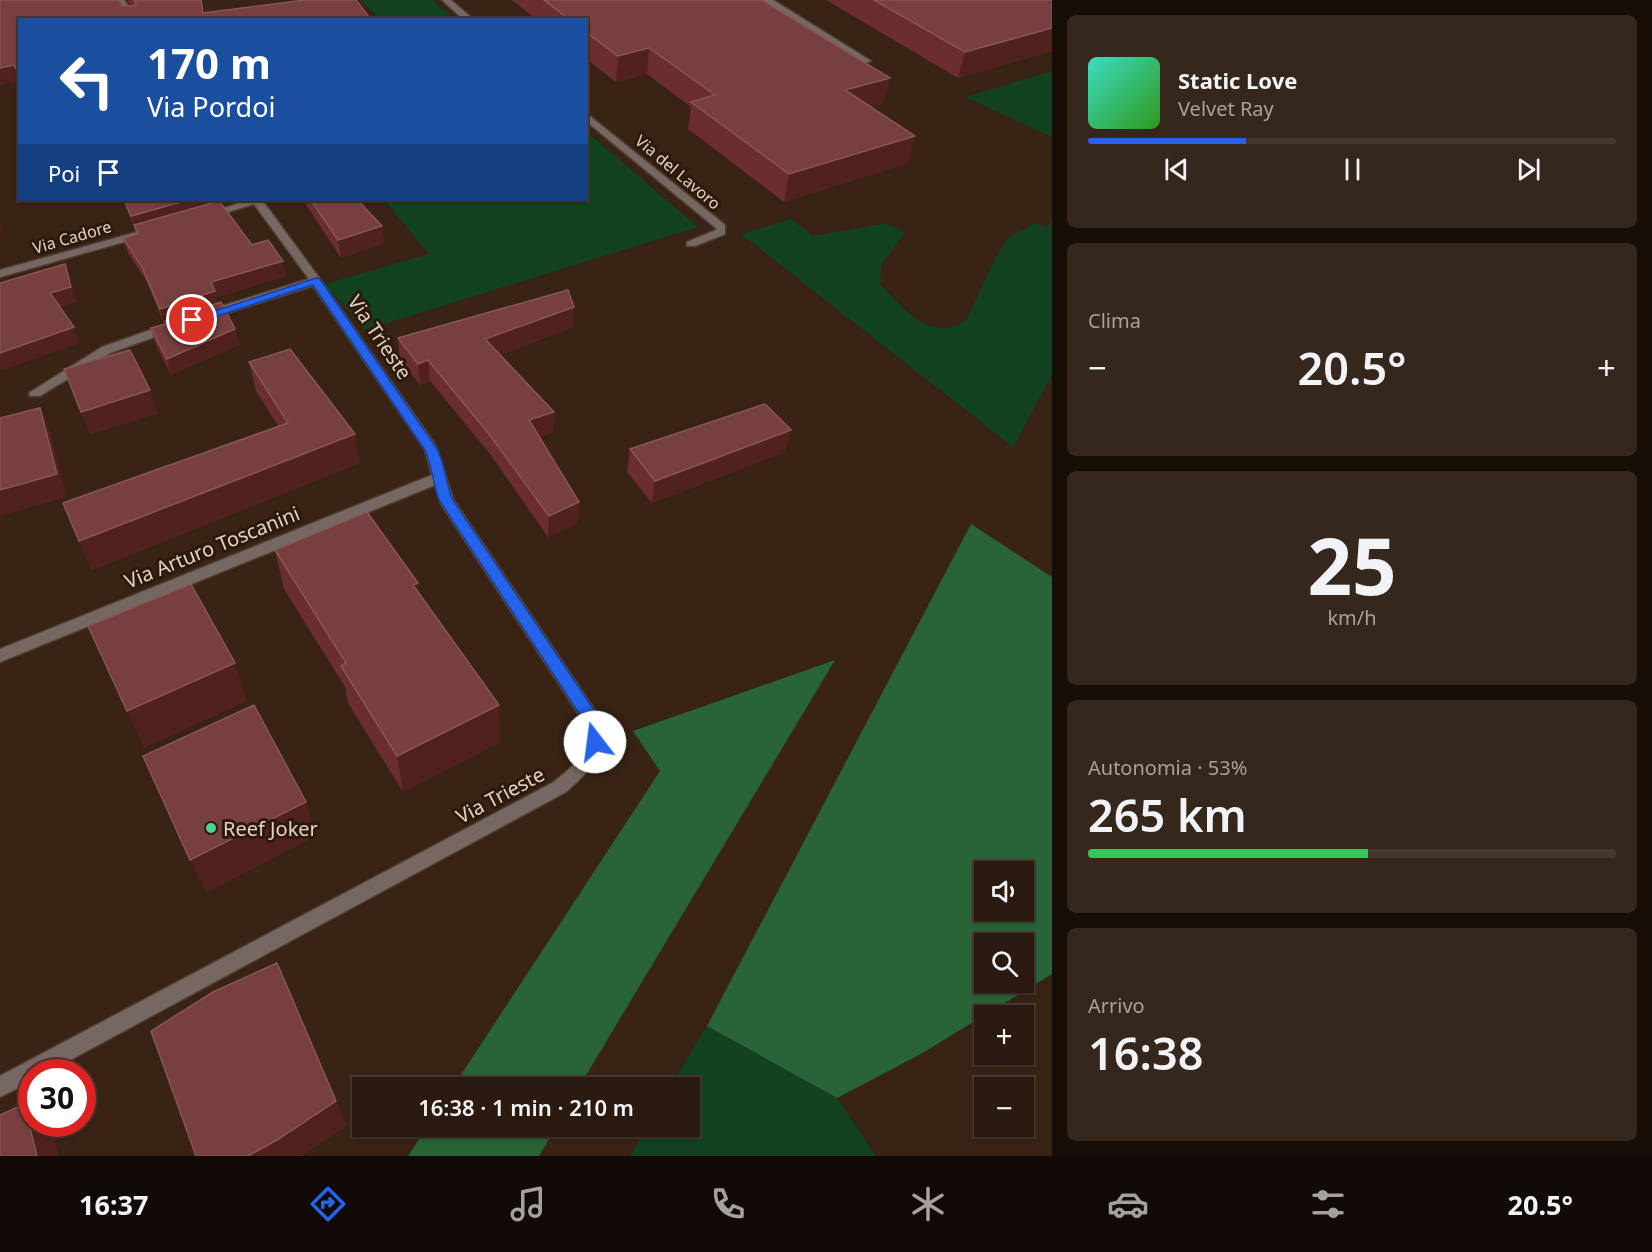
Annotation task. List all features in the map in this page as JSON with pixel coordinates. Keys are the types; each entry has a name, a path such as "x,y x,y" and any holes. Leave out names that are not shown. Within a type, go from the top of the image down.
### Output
{"street":[{"path":"120,0 133,18"},
{"path":"446,0 468,18"},
{"path":"767,0 867,61"},
{"name":"Via del Lavoro","path":"588,118 721,227 721,232 691,244"},
{"path":"191,219 253,201"},
{"name":"Via Trieste","path":"0,1087 561,787 583,767 595,742 590,717 446,500 437,462 431,449 316,281 257,201"},
{"name":"Via Cadore","path":"0,274 158,229"},
{"path":"35,393 106,350 316,281"},
{"name":"Via Arturo Toscanini","path":"0,656 439,478"}],"green space":[{"path":"360,0 432,0 454,18 379,18"},
{"path":"1052,71 1052,137 965,97"},
{"path":"588,133 698,227 364,330 325,284 429,254 385,201 588,201"},
{"path":"791,219 813,236 887,223 905,233 881,265 880,284 919,320 930,326 942,328 954,326 967,319 995,258 1009,237 1034,223 1047,227 1052,219 1052,375 1013,447 741,234"},
{"path":"971,524 1052,577 1052,974 1034,985 1034,933 974,933 974,993 1021,993 1001,1005 974,1005 974,1022 919,1055 837,1098 707,1026"},
{"path":"835,660 585,1077 460,1077 660,771 633,731"},
{"path":"707,1026 837,1098 876,1156 630,1156 642,1137 700,1137 700,1077 676,1077"},
{"path":"420,1137 550,1137 539,1156 408,1156"}],"building":[{"path":"0,0 119,0 123,6 136,6 134,0 201,0 203,13 305,0 356,0 369,17 18,18 18,72 14,65 0,68"},
{"path":"544,0 762,0 890,78 845,90 915,136 789,174 691,102 715,95 649,48 618,56 588,34 588,18 567,18"},
{"path":"874,0 1052,0 1052,28 965,52"},
{"path":"124,201 184,201 131,216"},
{"path":"219,201 252,245 268,240 283,261 211,282 215,291 160,309 142,267 123,238 138,234 134,225"},
{"path":"312,201 359,201 382,226 338,240"},
{"path":"65,264 71,287 50,293 74,327 0,353 0,283"},
{"path":"568,290 574,307 485,339 554,412 529,420 579,502 549,516 489,434 428,360 418,364 398,338"},
{"path":"221,302 235,329 167,359 151,328"},
{"path":"290,349 355,434 79,541 63,503 288,423 249,362"},
{"path":"130,350 150,390 81,412 64,369"},
{"path":"765,404 791,430 655,481 630,449"},
{"path":"40,408 57,474 0,490 0,418"},
{"path":"367,512 418,583 413,585 499,705 397,756 341,666 346,663 275,550"},
{"path":"191,584 235,663 127,711 88,626"},
{"path":"254,705 306,802 190,860 143,756"},
{"path":"277,963 336,1101 277,1140 248,1156 196,1156 151,1031 213,992"},
{"path":"18,1107 18,1137 32,1137 37,1156 0,1156 0,1115"}],"place":[{"name":"Reef Joker","path":"211,828"}],"route":[{"path":"192,320 316,281 431,449 437,462 440,484 446,500 590,717 595,742"}]}
